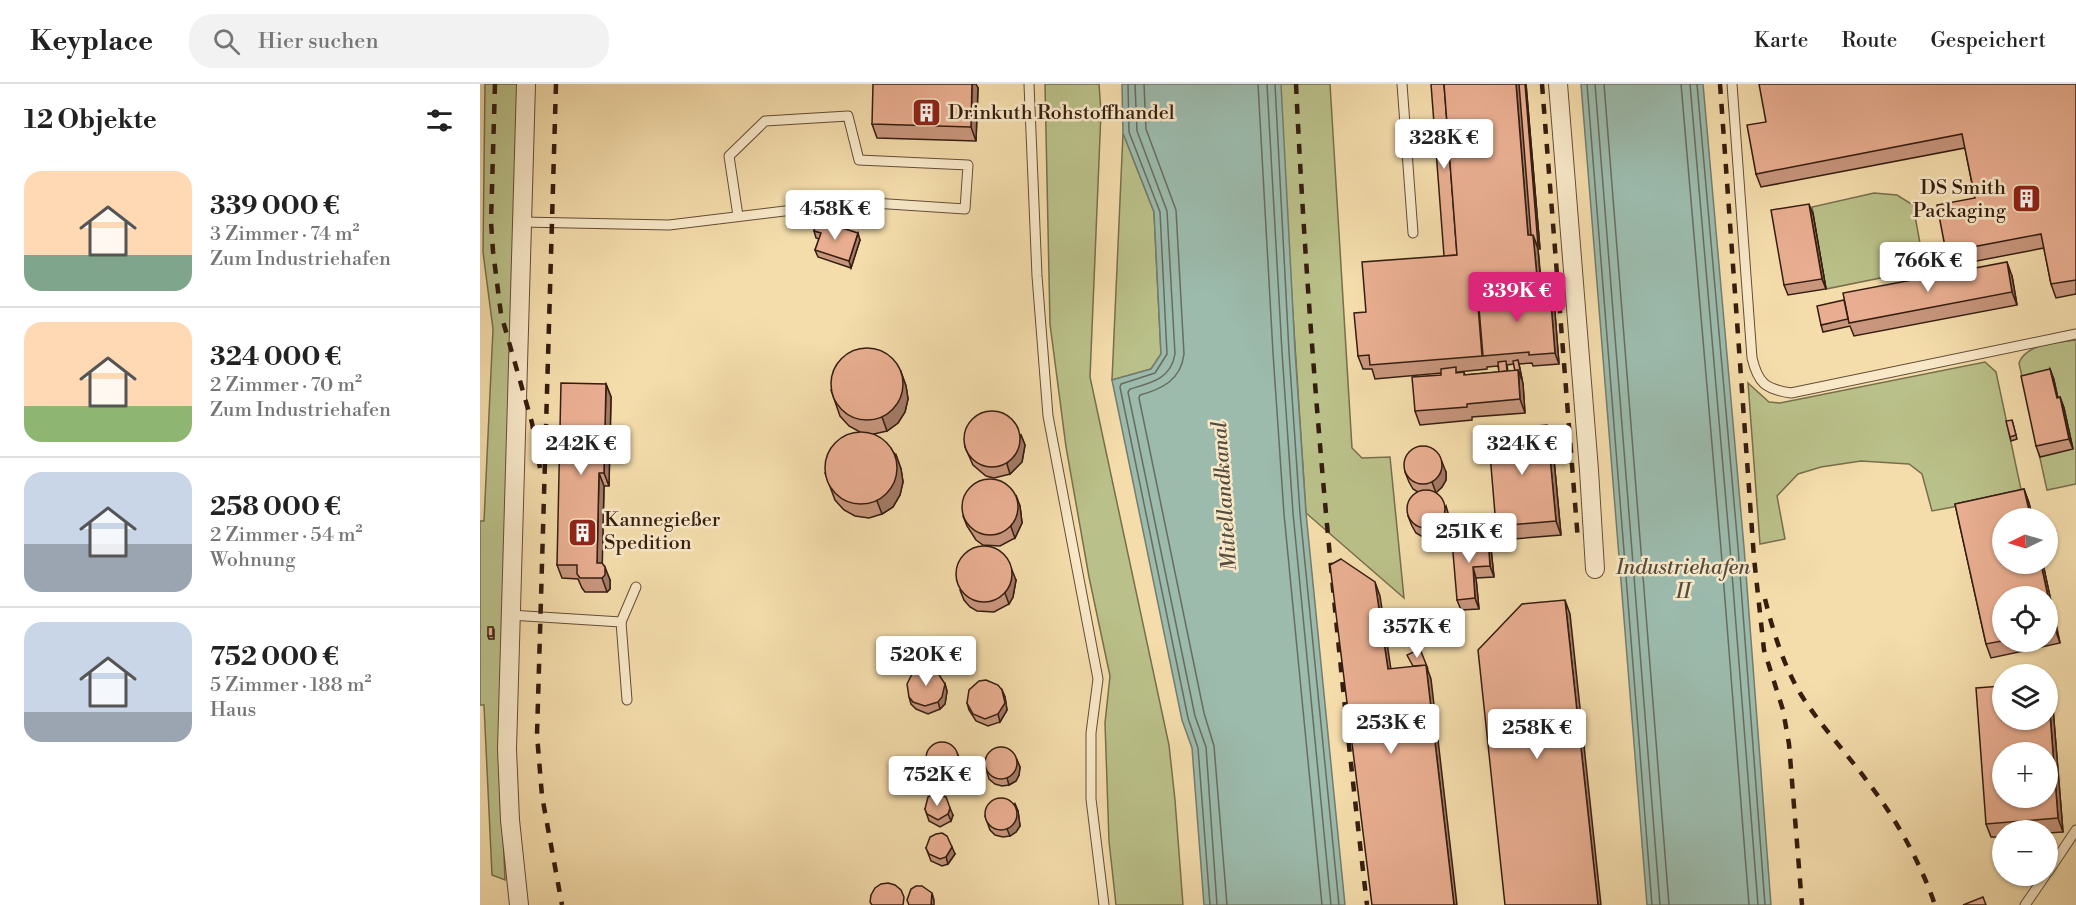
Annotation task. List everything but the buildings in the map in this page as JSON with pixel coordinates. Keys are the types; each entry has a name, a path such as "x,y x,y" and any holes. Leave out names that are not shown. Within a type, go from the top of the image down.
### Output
{"street":[{"path":"519,905 510,820 507,749 526,84"},
{"path":"1558,84 1595,569"}],"lane":[{"path":"1029,84 1036,276 1048,416 1098,679 1091,733 1091,798 1104,905"},
{"path":"1402,84 1413,233"},
{"path":"1732,84 1752,358 1756,376 1773,390 1791,393 2076,334"},
{"path":"522,222 669,225 858,202 965,209 968,165 859,160 848,116 765,121 729,156 738,216"},
{"path":"627,700 621,622 636,587"},
{"path":"510,615 621,622"},
{"path":"2058,857 2076,830"},
{"path":"2025,905 2038,886"}],"green space":[{"path":"485,84 519,84 499,731 505,880 492,875 484,705 480,705 480,521 484,521 493,329 483,252"},
{"path":"1045,84 1099,84 1101,112 1090,377 1169,745 1183,905 1116,905 1109,841 1105,723 1110,676 1089,577 1066,447 1050,324"},
{"path":"1280,84 1330,84 1352,448 1362,458 1390,457 1404,598 1306,513"},
{"path":"1123,133 1154,212 1161,354 1151,369 1112,380"},
{"path":"1874,193 1897,195 1913,205 1922,254 1920,266 1910,272 1826,289 1812,207"},
{"path":"2076,340 2076,484 2047,490 2019,363 2028,351 2035,348"},
{"path":"1985,362 1996,372 2022,494 1932,511 1922,474 1909,464 1861,461 1821,467 1798,474 1777,496 1785,539 1760,544 1748,383 1769,402 1780,403"}],"water":[{"name":"Mittellandkanal","path":"1122,84 1281,84 1306,513 1345,905 1204,905 1192,748 1182,720 1112,380 1151,369 1161,354 1154,212 1123,133"},
{"name":"Industriehafen II","path":"1581,84 1703,84 1744,547 1771,905 1647,905"}],"railway":[{"path":"495,84 491,222 493,251 501,314 532,423 540,468"},
{"path":"556,84 537,735 542,796 562,905"},
{"path":"1296,84 1308,290 1324,495 1367,905"},
{"path":"1542,84 1578,541"},
{"path":"1720,84 1754,558 1764,650 1783,710 1789,744 1802,905"},
{"path":"1765,599 1779,647 1800,693 1887,809 1906,840 1935,905"}],"place":[{"name":"Drinkuth Rohstoffhandel","path":"927,113"},
{"name":"DS Smith Packaging","path":"2027,199"},
{"name":"Kannegießer Spedition","path":"583,532"}]}
